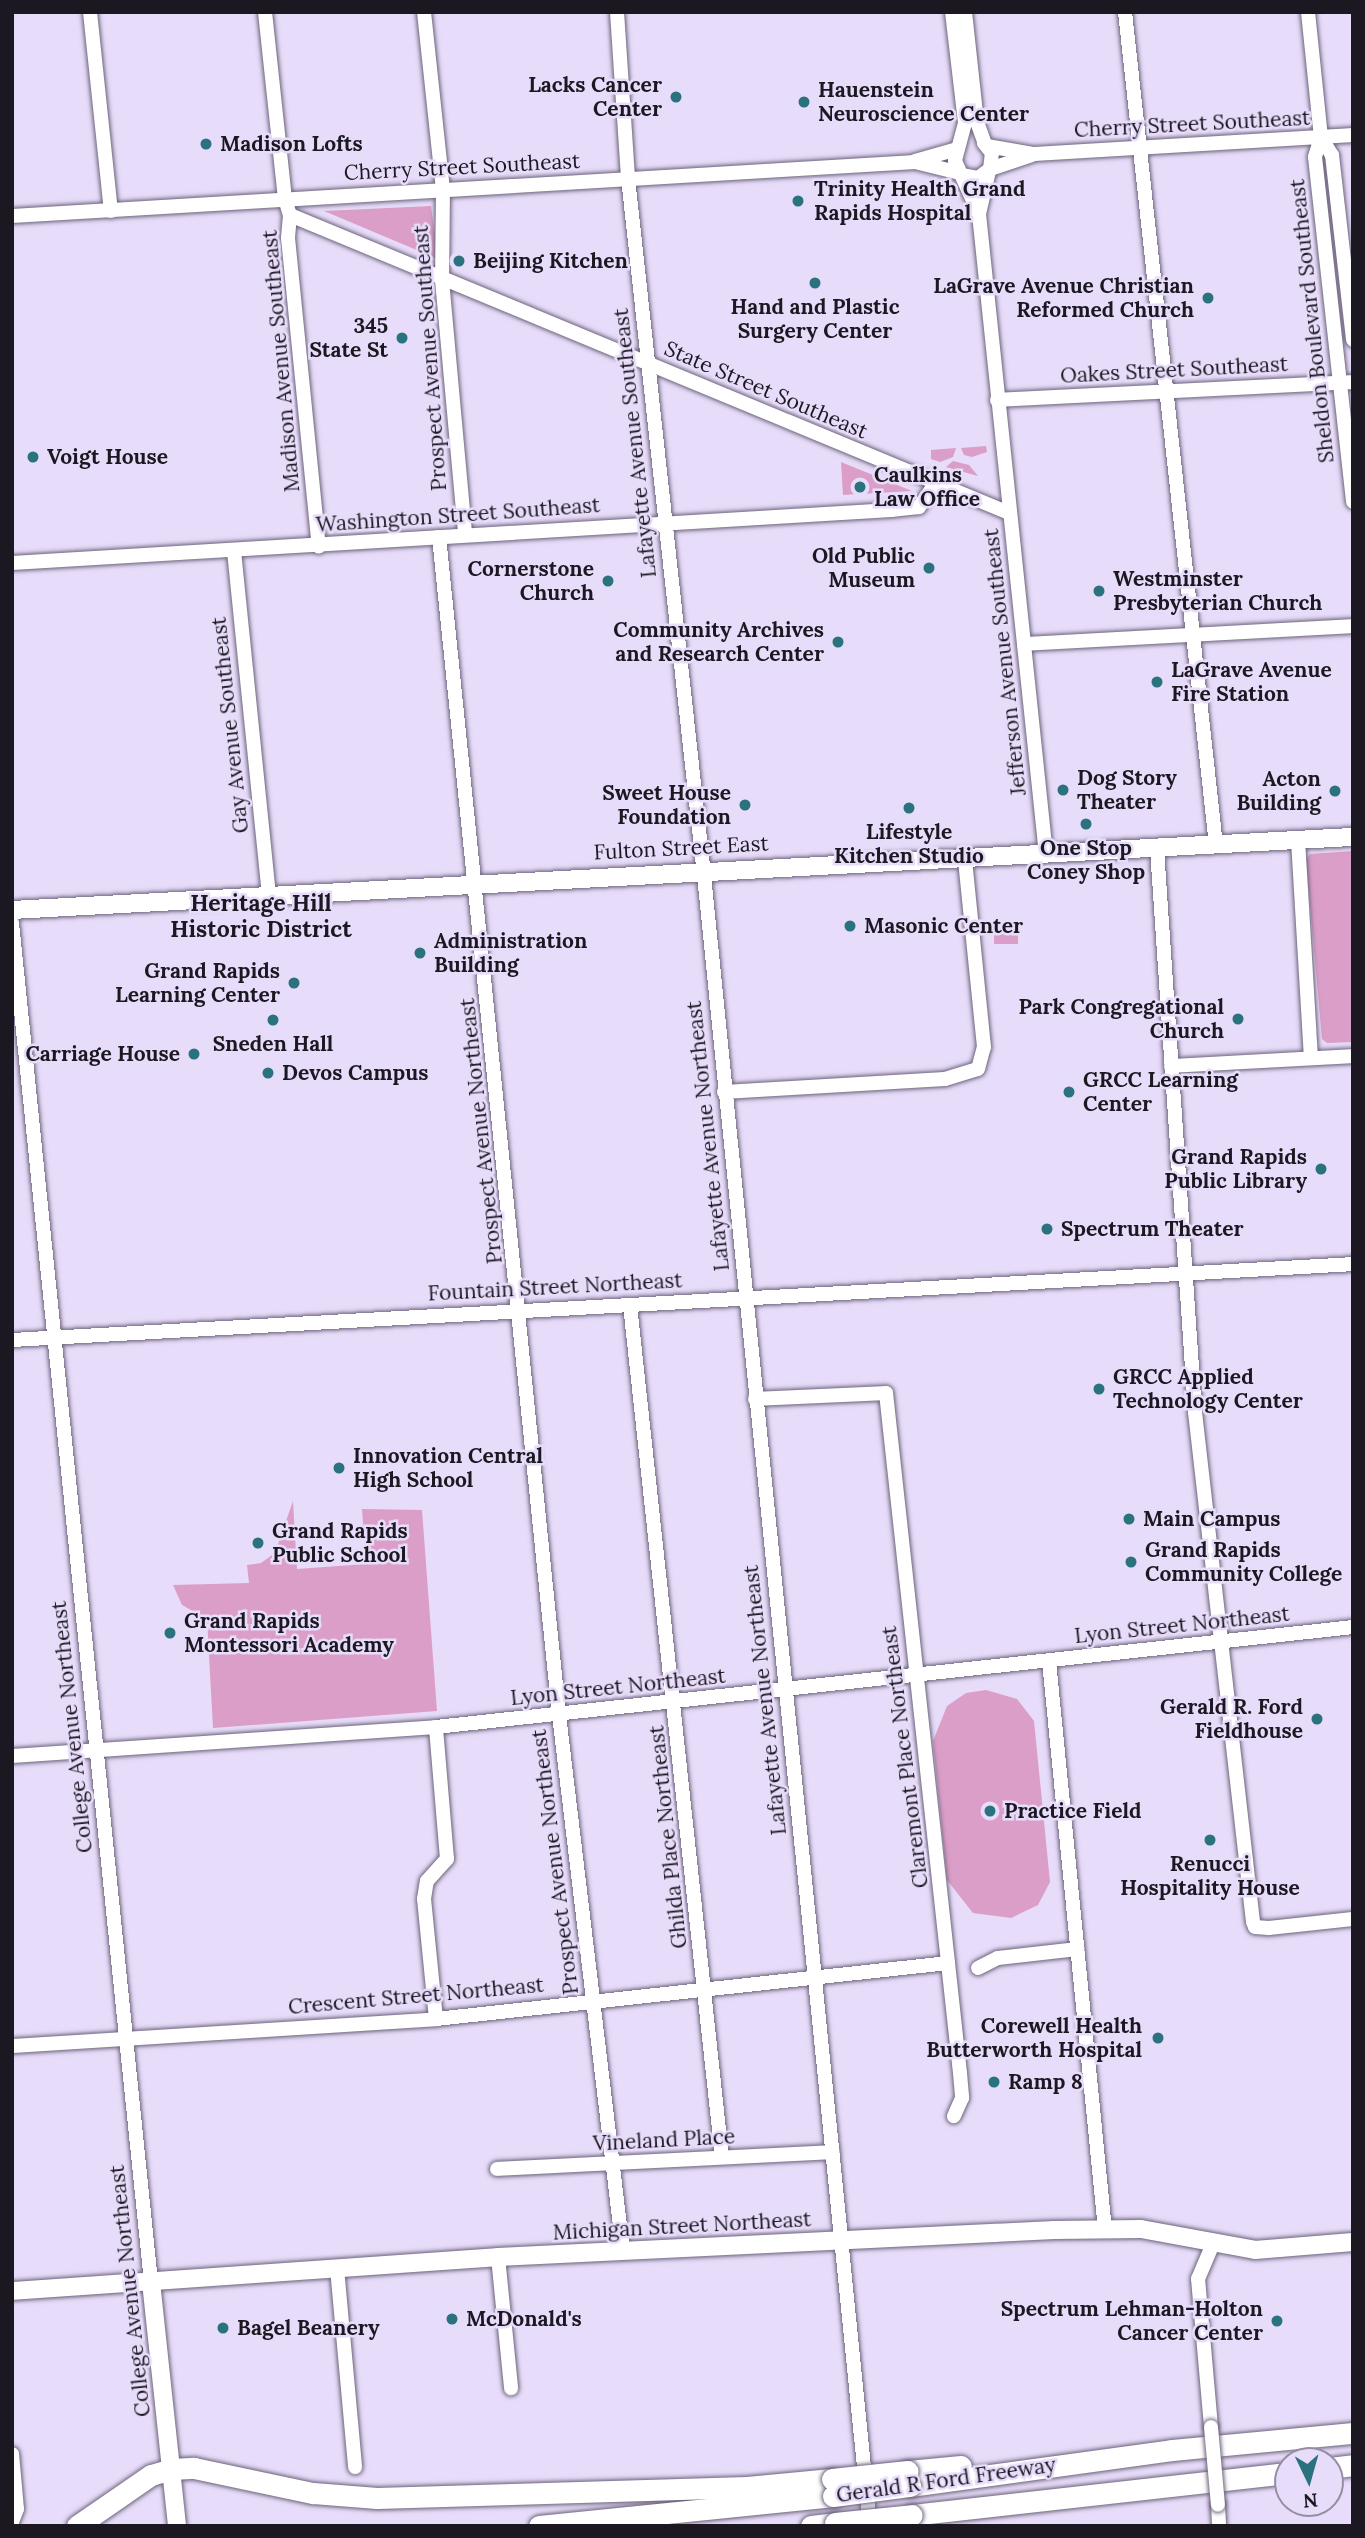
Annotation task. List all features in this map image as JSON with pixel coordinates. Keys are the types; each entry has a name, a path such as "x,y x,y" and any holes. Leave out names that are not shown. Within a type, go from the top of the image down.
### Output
{"highway":[{"name":"Gerald R Ford Freeway","path":"538,2526 833,2487 1353,2433"},
{"path":"76,2526 151,2475 172,2469 194,2468 313,2493 377,2498 734,2487 833,2487"},
{"name":"Gerald R Ford Freeway","path":"811,2526 1274,2475"},
{"path":"1091,2496 1274,2483"}],"main road":[{"name":"Fulton Street East","path":"12,910 702,870 1046,855 1353,837"},
{"name":"Michigan Street Northeast","path":"12,2291 498,2257 1105,2230 1141,2229 1213,2243 1272,2250 1353,2242"},
{"name":"College Avenue Northeast","path":"150,2282 177,2526"}],"street":[{"path":"90,12 111,211"},
{"name":"Madison Avenue Southeast","path":"265,12 285,199"},
{"name":"Prospect Avenue Southeast","path":"424,12 443,189 442,280 465,534"},
{"name":"Lafayette Avenue Southeast","path":"617,12 628,178 702,870"},
{"path":"952,12 965,123 955,160 961,174 978,178 990,170 993,158 986,145 974,104 965,12"},
{"path":"1125,12 1216,846"},
{"name":"Sheldon Boulevard Southeast","path":"1308,12 1321,137 1315,156 1346,382 1353,502"},
{"name":"Cherry Street Southeast","path":"986,145 1034,154 1353,135"},
{"name":"Sheldon Boulevard Southeast","path":"1321,137 1332,155 1353,340"},
{"path":"958,148 970,140 986,145"},
{"name":"Cherry Street Southeast","path":"12,216 915,162 958,148"},
{"name":"Cherry Street Southeast","path":"990,170 1034,154"},
{"name":"Cherry Street Southeast","path":"915,162 961,174"},
{"name":"Jefferson Avenue Southeast","path":"979,214 990,170"},
{"name":"Jefferson Avenue Southeast","path":"961,174 979,214 1046,855"},
{"path":"285,199 290,215"},
{"name":"Madison Avenue Southeast","path":"290,215 288,238 319,545"},
{"name":"State Street Southeast","path":"290,215 1009,513"},
{"name":"Oakes Street Southeast","path":"997,400 1346,382"},
{"name":"Washington Street Southeast","path":"12,563 919,507 936,483"},
{"path":"439,537 477,883"},
{"name":"Gay Avenue Southeast","path":"234,551 269,895"},
{"path":"1024,644 1353,626"},
{"path":"1298,841 1311,1058"},
{"path":"1157,849 1185,1276 1221,1641 1255,1927 1353,1919"},
{"path":"724,1092 944,1079 967,1075 983,1060 965,859"},
{"name":"Lafayette Avenue Northeast","path":"702,870 844,2241 870,2526"},
{"name":"Prospect Avenue Northeast","path":"477,883 559,1715 623,2251"},
{"name":"College Avenue Northeast","path":"12,923 99,1751 150,2282"},
{"path":"1171,1066 1353,1056"},
{"name":"Fountain Street Northeast","path":"12,1340 745,1297 1185,1276 1353,1264"},
{"name":"Ghilda Place Northeast","path":"630,1304 675,1700 722,2157"},
{"name":"Claremont Place Northeast","path":"755,1399 886,1393 962,2098 954,2116"},
{"name":"Lyon Street Northeast","path":"12,1756 436,1727 1353,1628"},
{"path":"1049,1661 1105,2230"},
{"path":"436,1727 447,1859 427,1881 424,1899 436,2019"},
{"path":"978,1968 998,1958 1077,1949"},
{"name":"Crescent Street Northeast","path":"12,2046 436,2019 948,1964"},
{"name":"Vineland Place","path":"497,2169 833,2152"},
{"path":"1213,2243 1198,2279 1219,2526"},
{"path":"498,2257 511,2388"},
{"path":"337,2268 355,2467"},
{"path":"12,2454 17,2502 12,2522"}],"shaded area":[{"path":"431,206 438,259 324,211"},
{"path":"986,446 987,452 972,457 964,455 961,448"},
{"path":"956,448 953,457 940,462 931,459 931,450"},
{"path":"953,461 969,465 978,476 946,467"},
{"path":"841,462 912,491 843,495"},
{"path":"1353,851 1353,1042 1327,1043 1322,1039 1306,859 1310,854"},
{"path":"994,934 1018,934 1018,944 994,944"},
{"path":"293,1501 297,1569 366,1564 362,1509 422,1510 437,1711 213,1728 207,1619 182,1605 173,1585 249,1583 247,1565 261,1563 275,1553"},
{"name":"Practice Field","path":"986,1690 1017,1699 1034,1721 1050,1882 1038,1905 1011,1918 973,1913 947,1880 933,1741 947,1706 966,1693"}],"place":[{"name":"Lacks Cancer Center","path":"676,97"},
{"name":"Hauenstein Neuroscience Center","path":"804,102"},
{"name":"Madison Lofts","path":"206,144"},
{"name":"Trinity Health Grand Rapids Hospital","path":"798,201"},
{"name":"Beijing Kitchen","path":"459,261"},
{"name":"Hand and Plastic Surgery Center","path":"815,283"},
{"name":"LaGrave Avenue Christian Reformed Church","path":"1208,298"},
{"name":"345 State St","path":"402,338"},
{"name":"Voigt House","path":"33,457"},
{"name":"Caulkins Law Office","path":"860,487"},
{"name":"Old Public Museum","path":"929,568"},
{"name":"Cornerstone Church","path":"608,581"},
{"name":"Westminster Presbyterian Church","path":"1099,591"},
{"name":"Community Archives and Research Center","path":"838,642"},
{"name":"LaGrave Avenue Fire Station","path":"1157,682"},
{"name":"Dog Story Theater","path":"1063,790"},
{"name":"Acton Building","path":"1335,791"},
{"name":"Sweet House Foundation","path":"745,805"},
{"name":"Lifestyle Kitchen Studio","path":"909,808"},
{"name":"One Stop Coney Shop","path":"1086,824"},
{"name":"Masonic Center","path":"850,926"},
{"name":"Administration Building","path":"420,953"},
{"name":"Grand Rapids Learning Center","path":"294,983"},
{"name":"Park Congregational Church","path":"1238,1019"},
{"name":"Sneden Hall","path":"273,1020"},
{"name":"Carriage House","path":"194,1054"},
{"name":"Devos Campus","path":"268,1073"},
{"name":"GRCC Learning Center","path":"1069,1092"},
{"name":"Grand Rapids Public Library","path":"1321,1169"},
{"name":"Spectrum Theater","path":"1047,1229"},
{"name":"GRCC Applied Technology Center","path":"1099,1389"},
{"name":"Innovation Central High School","path":"339,1468"},
{"name":"Main Campus","path":"1129,1519"},
{"name":"Grand Rapids Public School","path":"258,1543"},
{"name":"Grand Rapids Community College","path":"1131,1562"},
{"name":"Grand Rapids Montessori Academy","path":"170,1633"},
{"name":"Gerald R. Ford Fieldhouse","path":"1317,1719"},
{"name":"Practice Field","path":"990,1811"},
{"name":"Renucci Hospitality House","path":"1210,1840"},
{"name":"Corewell Health Butterworth Hospital","path":"1158,2038"},
{"name":"Ramp 8","path":"994,2082"},
{"name":"McDonald's","path":"452,2319"},
{"name":"Spectrum Lehman-Holton Cancer Center","path":"1277,2321"},
{"name":"Bagel Beanery","path":"223,2328"}],"district":[{"name":"Heritage Hill Historic District","path":"261,916"}]}
